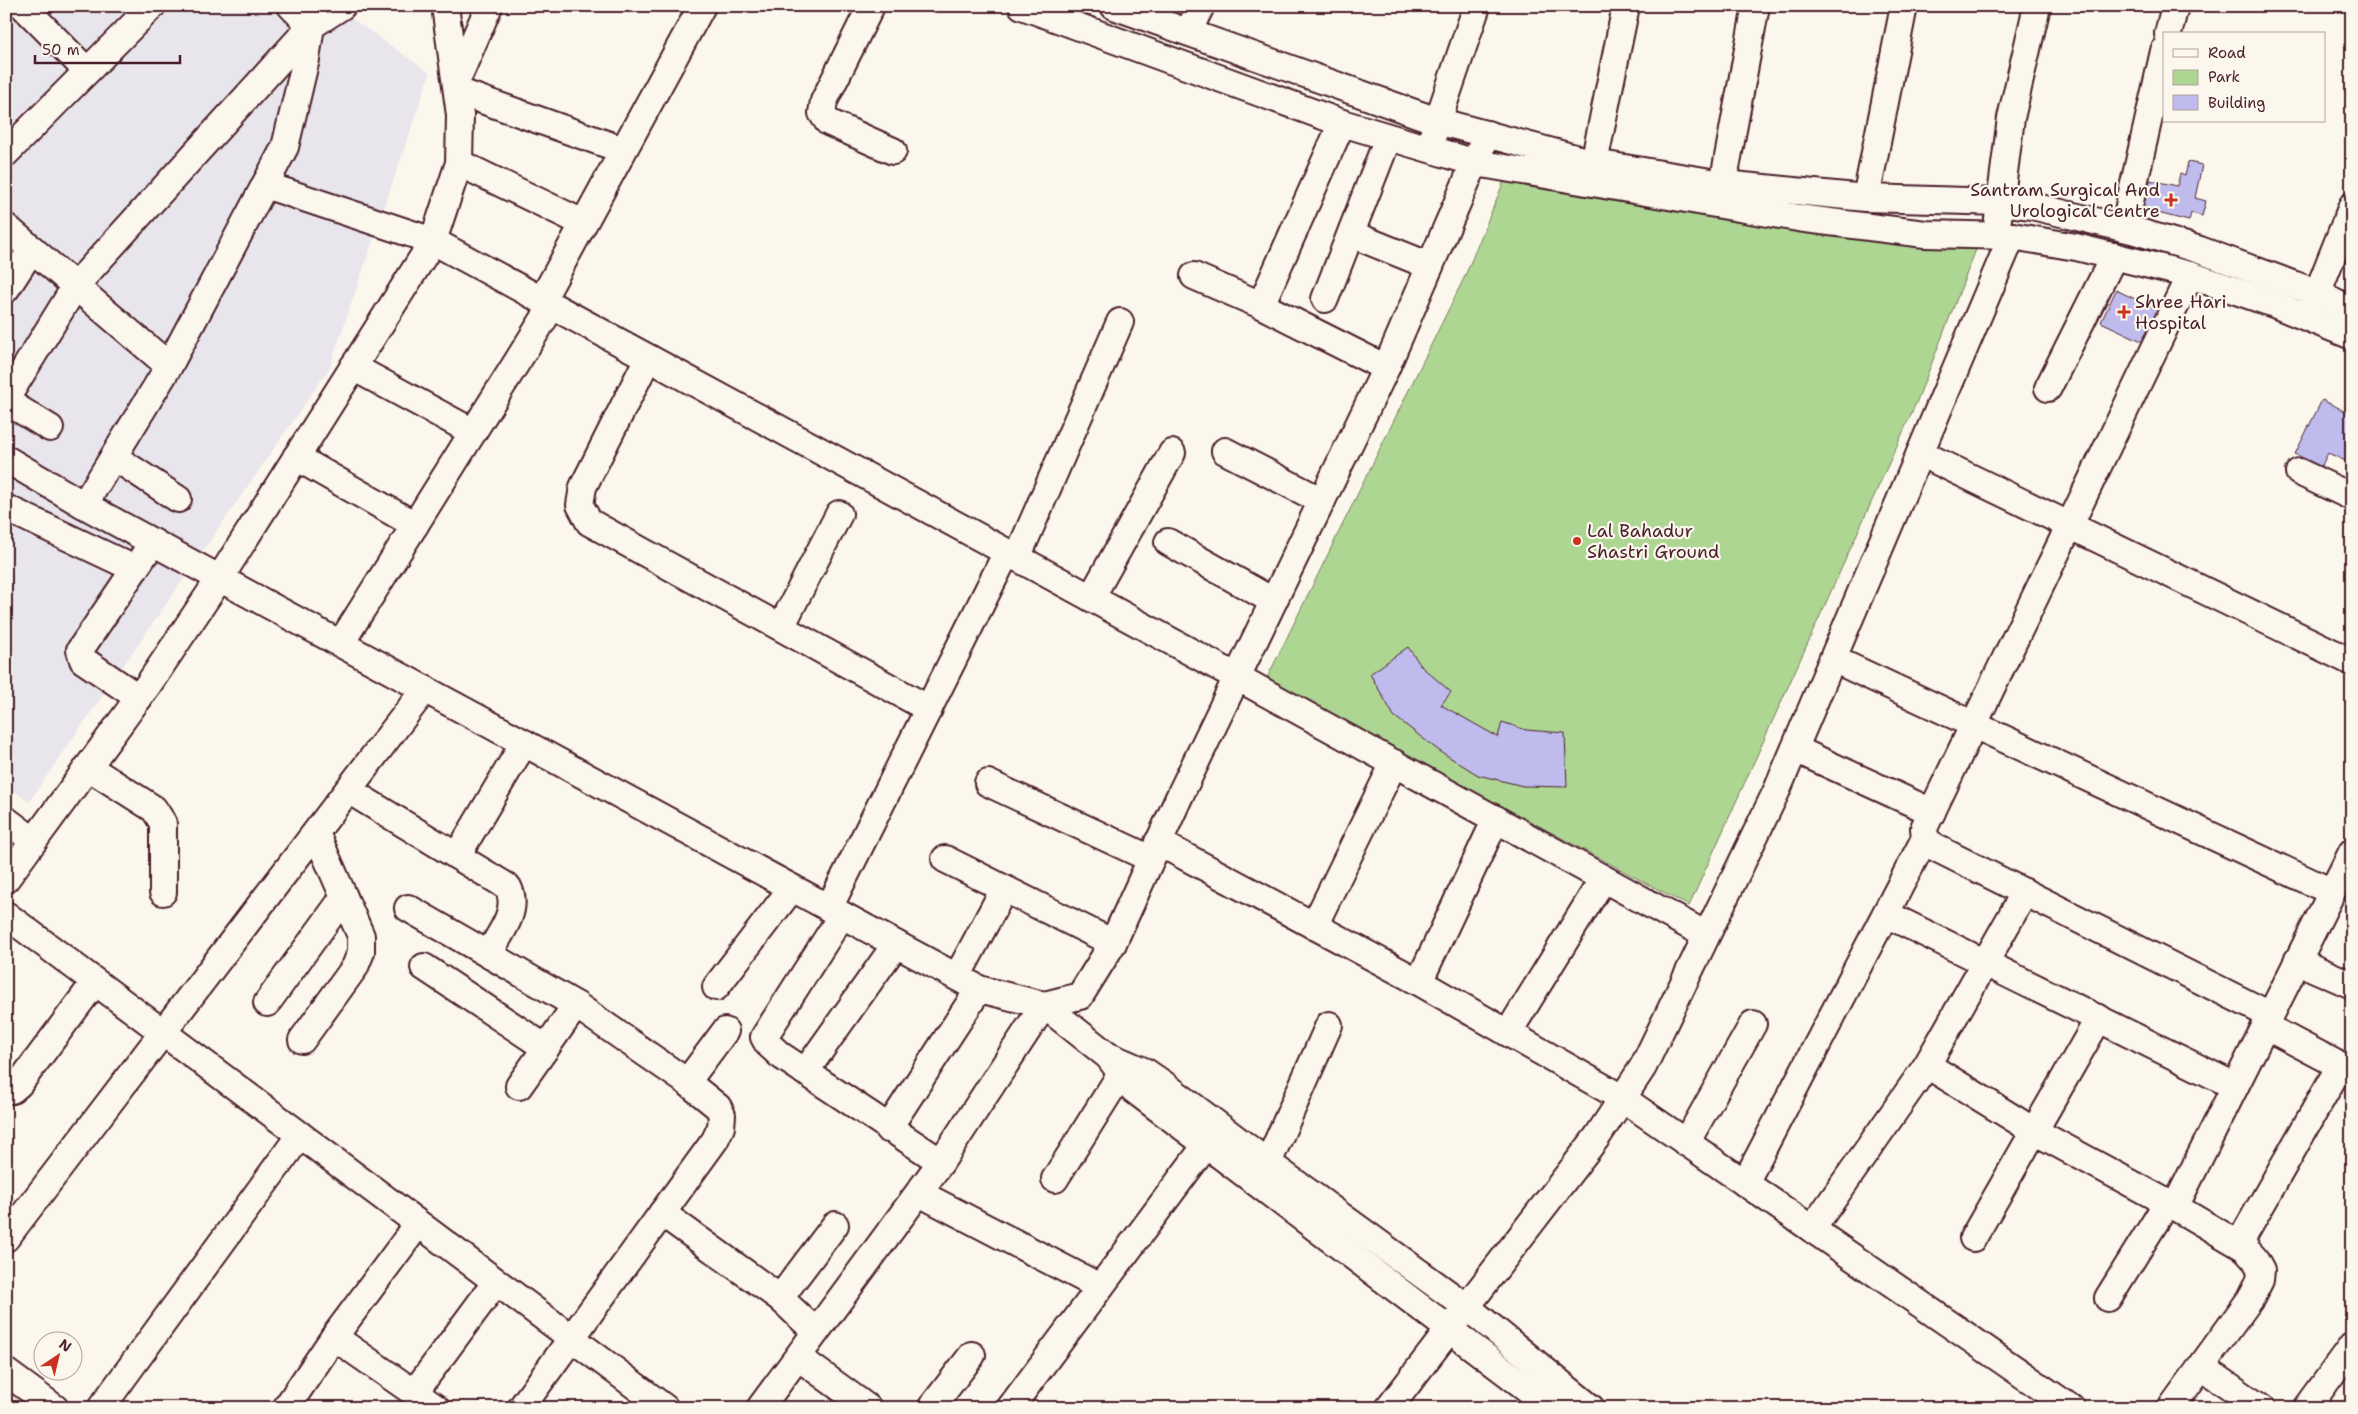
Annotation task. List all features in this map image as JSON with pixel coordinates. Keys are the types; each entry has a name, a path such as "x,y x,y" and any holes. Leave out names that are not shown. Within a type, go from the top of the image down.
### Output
{"street":[{"path":"23,6 87,71"},
{"path":"291,6 311,26"},
{"path":"50,428 6,400 76,285 311,26 342,6"},
{"path":"6,879 139,698 220,578 433,241 459,163 460,115 445,6"},
{"path":"456,86 490,6"},
{"path":"341,643 473,432 547,303 584,223 702,6"},
{"path":"871,6 824,100 822,113 828,122 893,151"},
{"path":"1022,6 1342,123 1476,163 1798,218 1925,234 2003,236 2076,246 2312,305 2352,310"},
{"path":"1114,6 1437,121 1594,163 1722,184 1866,198 2001,202 2032,206 2124,228 2200,250 2312,305 2352,336"},
{"path":"1188,32 1201,6"},
{"path":"1428,150 1477,6"},
{"path":"1594,163 1626,6"},
{"path":"1722,184 1756,6"},
{"path":"1866,198 1904,6"},
{"path":"1389,1408 1452,1329 1597,1136 1643,1066 1778,790 1920,453 2003,236 2001,202 2011,118 2037,6"},
{"path":"2168,32 2175,6"},
{"path":"6,153 87,71 136,12"},
{"path":"84,505 169,366 285,147 306,60 311,26"},
{"path":"2124,228 2163,55"},
{"path":"456,86 623,150"},
{"path":"1261,305 1342,123"},
{"path":"760,1408 941,1162 1044,1005 1080,996 1112,943 1154,851 1386,368 1487,134"},
{"path":"1325,299 1388,138"},
{"path":"459,163 584,223"},
{"path":"265,185 433,241 1237,677 1706,935"},
{"path":"2312,305 2352,206"},
{"path":"6,226 169,366"},
{"path":"1351,234 1430,266"},
{"path":"6,289 32,249"},
{"path":"2048,388 2114,256"},
{"path":"1745,1183 1925,838 1924,828 2190,275"},
{"path":"1194,276 1261,305 1386,368"},
{"path":"941,1162 780,1055 768,1044 764,1037 835,911 929,709 1012,555 1120,322"},
{"path":"648,358 583,487 580,505 589,522 929,709"},
{"path":"353,367 473,432"},
{"path":"1225,451 1322,501"},
{"path":"1091,598 1172,453"},
{"path":"1920,453 2352,662"},
{"path":"114,457 178,499"},
{"path":"296,458 415,524"},
{"path":"6,459 84,505 968,983 1044,1005 1119,1064 1162,1083 1268,1163 1468,1308 1591,1408"},
{"path":"2299,472 2352,497"},
{"path":"6,508 135,569"},
{"path":"780,627 839,514"},
{"path":"139,698 88,663 80,656 80,650 153,542"},
{"path":"1168,542 1274,601"},
{"path":"1833,659 2332,892"},
{"path":"6,1238 425,689"},
{"path":"457,856 524,743"},
{"path":"1795,749 1932,812"},
{"path":"1314,926 1394,763"},
{"path":"88,767 154,809 163,823 163,892"},
{"path":"988,783 1154,851 1314,926 1419,982 1622,1098 2071,1408"},
{"path":"348,790 508,887 513,896 508,919 488,954"},
{"path":"1419,982 1496,819"},
{"path":"6,820 34,841"},
{"path":"302,1040 355,967 362,952 361,936 316,833"},
{"path":"1925,838 1934,847 2025,892 2268,1020 2346,1069 2239,1244"},
{"path":"2108,1298 2171,1205 2235,1086 2352,852"},
{"path":"945,859 1112,943"},
{"path":"1508,1033 1603,879"},
{"path":"716,987 792,888"},
{"path":"888,1128 968,983 1004,889"},
{"path":"1812,1229 1927,1065 2025,892"},
{"path":"267,1003 344,896"},
{"path":"408,908 576,1005 687,1082 718,1107 722,1116 721,1127 715,1140 521,1408"},
{"path":"1886,914 2235,1086"},
{"path":"6,915 665,1408"},
{"path":"805,1072 896,944"},
{"path":"2298,960 2352,985"},
{"path":"424,967 546,1048"},
{"path":"6,1089 12,1090 19,1084 95,982"},
{"path":"519,1086 576,1005"},
{"path":"1973,1238 2098,1018"},
{"path":"1686,1143 1753,1024"},
{"path":"1268,1163 1329,1025"},
{"path":"687,1082 726,1031"},
{"path":"1119,1064 1134,1090 1452,1329 1553,1408"},
{"path":"1054,1179 1119,1064"},
{"path":"1927,1065 2034,1131 2239,1244 2255,1259 2261,1270 2260,1280 2251,1298 2171,1408"},
{"path":"101,1408 300,1135"},
{"path":"1010,1408 1207,1144"},
{"path":"919,1193 1100,1287"},
{"path":"662,1213 780,1298 815,1331"},
{"path":"286,1408 334,1337 418,1224"},
{"path":"780,1298 835,1225"},
{"path":"414,1393 496,1282"},
{"path":"334,1337 436,1408"},
{"path":"2307,1408 2352,1346"},
{"path":"931,1408 972,1355"},
{"path":"798,1357 868,1408"},
{"path":"2202,1367 2261,1408"},
{"path":"6,1372 55,1408"}],"shaded area":[{"path":"6,6 334,6 430,73 329,369 29,802 6,785"}],"green space":[{"path":"1509,169 1984,229 1917,401 1689,906 1266,680 1465,276"}],"building":[{"path":"2188,162 2202,165 2195,198 2206,201 2202,216 2191,213 2189,221 2142,209 2150,180 2177,186 2180,174 2185,176"},
{"path":"2116,290 2165,313 2150,345 2101,322"},
{"path":"2322,400 2352,414 2352,464 2328,453 2321,467 2295,454"},
{"path":"1408,647 1422,667 1451,692 1441,705 1498,737 1502,722 1526,730 1565,733 1567,787 1523,786 1478,775 1438,750 1394,716 1370,674"}],"place":[{"name":"Santram Surgical And Urological Centre","path":"2171,200"},
{"name":"Shree Hari Hospital","path":"2124,312"},
{"name":"Lal Bahadur Shastri Ground","path":"1577,541"}]}
